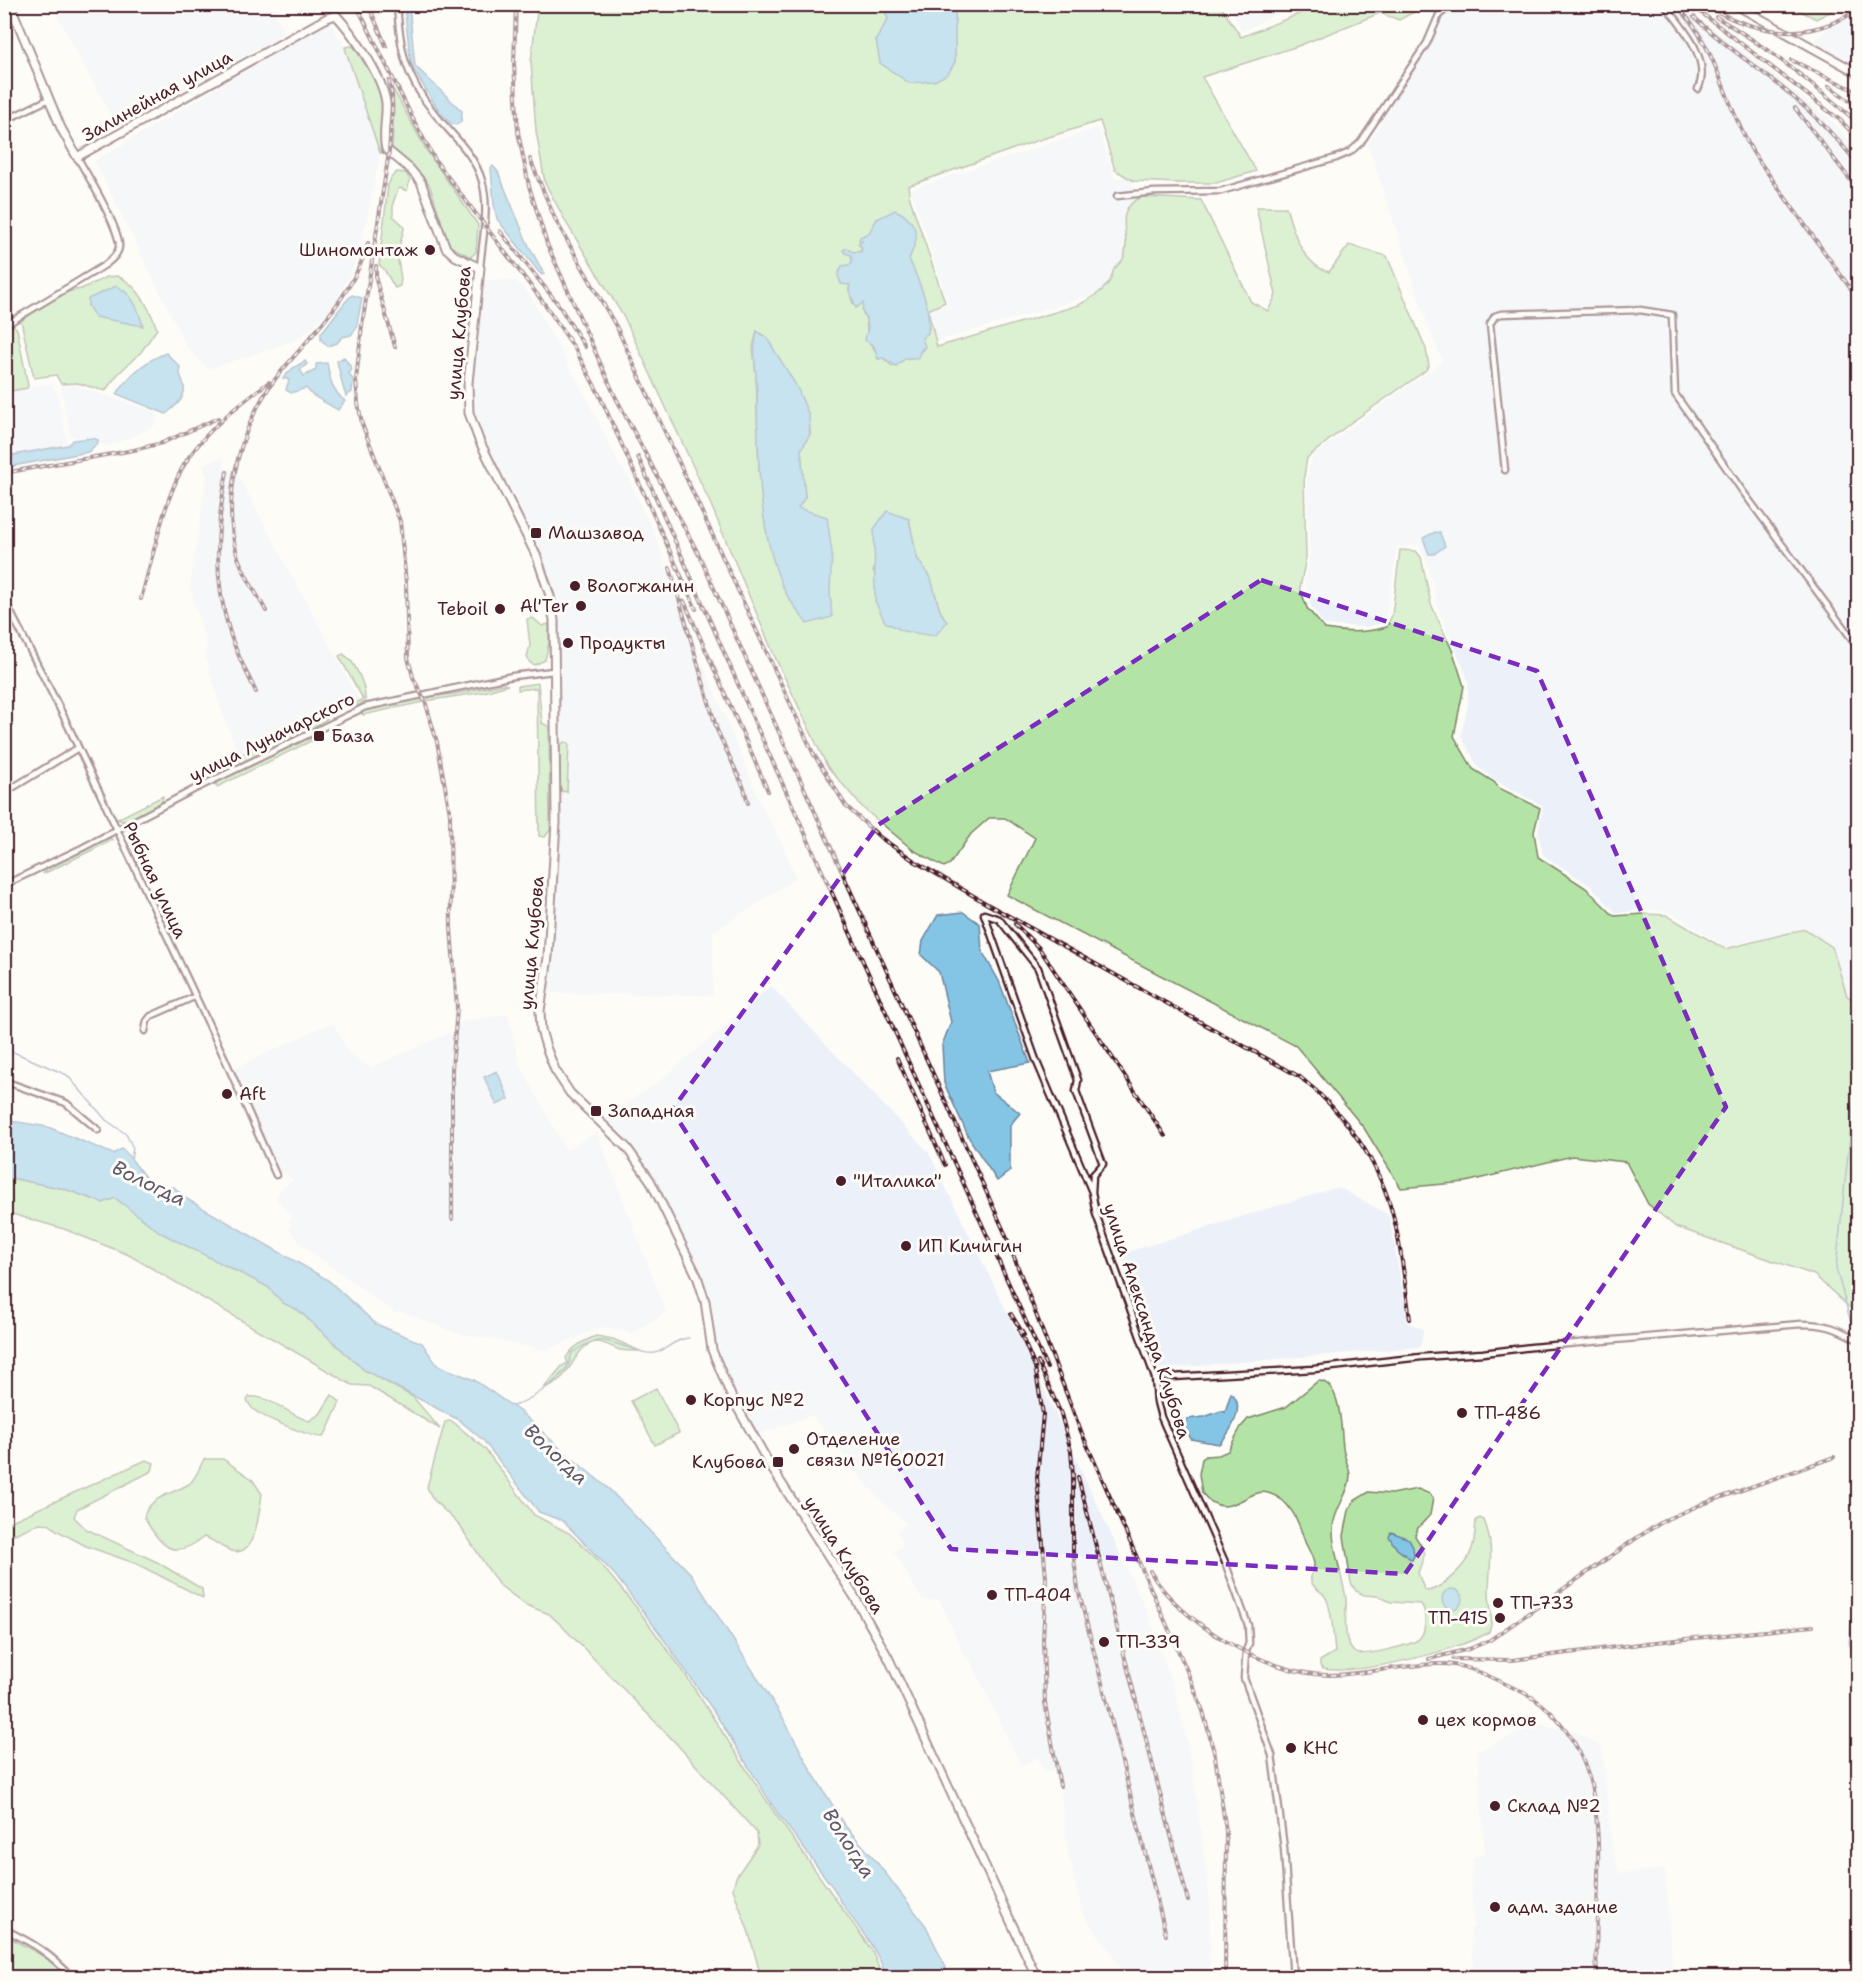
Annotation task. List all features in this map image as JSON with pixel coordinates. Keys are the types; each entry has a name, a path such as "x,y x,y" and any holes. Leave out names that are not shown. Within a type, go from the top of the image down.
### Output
{"main road":[{"path":"10,4 68,143 77,157"},
{"path":"1734,4 1858,73"},
{"name":"Залинейная улица","path":"77,157 336,15 382,85 387,113 386,148 413,172 423,185 446,248 455,256 480,268"},
{"name":"улица Клубова","path":"480,268 468,383 469,413 479,441 532,543 545,579 554,620 556,831 548,957 540,1011 541,1030 546,1047 555,1070 570,1093 631,1153 650,1180 697,1276 705,1301 712,1350 732,1398 785,1491 854,1596 889,1659 1037,1977"}],"street":[{"name":"улица Клубова","path":"397,4 402,51 411,80 434,113 465,149 483,182 485,212 480,268"},
{"path":"1117,196 1154,192 1221,190 1292,171 1350,152 1361,142 1426,44 1439,15 1452,4"},
{"path":"1664,4 1692,44 1700,60 1702,77 1698,89"},
{"path":"4,121 49,99"},
{"name":"Залинейная улица","path":"4,326 105,265 116,254 119,243 98,195 77,157"},
{"path":"1505,470 1490,333 1492,319 1501,314 1563,311 1640,310 1672,315 1675,394 1741,489 1858,647"},
{"name":"Рыбная улица","path":"4,599 52,691 225,1059 276,1175"},
{"name":"улица Луначарского","path":"4,885 364,707 525,674 553,671"},
{"path":"4,793 78,748"},
{"name":"улица Александра Клубова","path":"1092,1192 1093,1175 1103,1164 1076,1090 1078,1080 1038,968 999,919 984,914 1036,1060 1092,1192 1096,1214 1155,1378 1161,1417 1225,1562 1248,1625 1249,1643 1246,1651 1244,1678 1272,1755 1284,1848 1293,1977"},
{"path":"145,1031 147,1021 152,1016 194,997"},
{"path":"4,1081 56,1099 74,1108 98,1130"},
{"path":"1155,1378 1314,1369 1421,1357 1801,1324 1822,1324 1834,1327 1858,1340"},
{"path":"4,1929 35,1944 51,1955 73,1977"}],"highlighted area":[{"path":"1261,580 1537,671 1726,1107 1405,1574 951,1549 672,1110 878,825"}],"shaded area":[{"path":"52,5 272,5 284,34 117,127"},
{"path":"1229,5 1295,5 1242,31"},
{"path":"1457,5 1676,5 1728,38 1831,120 1858,150 1858,1002 1847,996 1832,947 1805,929 1725,947 1674,914 1651,909 1616,913 1591,886 1543,855 1538,833 1543,806 1498,782 1478,767 1461,736 1468,704 1468,681 1439,611 1428,565 1420,545 1397,547 1385,623 1365,627 1324,625 1310,604 1305,582 1310,555 1307,476 1313,455 1443,361 1430,331 1368,144 1429,45 1442,17"},
{"path":"1858,14 1858,66 1814,42 1828,29"},
{"path":"329,21 345,47 380,153 366,222 351,272 337,300 315,325 295,340 208,369 187,347 95,161"},
{"path":"1098,128 1115,179 1130,176 1138,205 1124,211 1143,280 937,341 928,310 948,303 911,189"},
{"path":"481,280 516,281 529,294 589,403 619,465 628,476 643,512 651,523 698,663 702,662 763,809 778,836 796,878 713,932 713,995 545,993 559,838 557,628 548,575 471,412 470,394"},
{"path":"51,384 57,394 68,445 5,457 5,392"},
{"path":"74,385 158,413 154,426 110,446 71,436 61,387"},
{"path":"223,458 225,469 235,470 359,700 239,756 221,708 205,654 207,645 190,587 207,478 203,464"},
{"path":"771,986 929,1153 1029,1357 1151,1621 1178,1704 1192,1765 1210,1903 1209,1977 1128,1977 1083,1913 1069,1856 1061,1794 1053,1770 1044,1772 1038,1757 1021,1765 969,1657 966,1658 939,1599 929,1601 921,1598 894,1552 904,1545 897,1531 907,1524 876,1496 812,1415 758,1434 723,1367 715,1340 705,1285 696,1264 652,1175 640,1156 603,1118 658,1083"},
{"path":"508,1014 519,1063 566,1150 597,1132 666,1312 633,1333 601,1327 547,1350 454,1332 400,1311 396,1314 300,1243 289,1229 292,1227 289,1221 293,1218 276,1198 280,1190 294,1179 278,1171 232,1070 320,1028 334,1024 348,1052 371,1068 449,1033 451,1036 458,1034 458,1023"},
{"path":"1338,1187 1389,1215 1408,1323 1423,1329 1421,1347 1159,1369 1121,1254"},
{"path":"1540,1723 1554,1729 1562,1725 1602,1747 1612,1849 1619,1873 1665,1870 1673,1977 1474,1977 1471,1881 1474,1857 1485,1855 1478,1752"}],"green space":[{"path":"540,5 883,5 888,19 876,40 955,62 955,5 1220,5 1241,37 1321,5 1421,5 1423,7 1399,20 1380,13 1298,46 1202,77 1256,171 1216,183 1134,181 1115,170 1100,121 908,186 910,199 945,302 928,310 937,347 1079,305 1099,293 1110,281 1114,269 1123,259 1126,251 1124,217 1127,210 1132,203 1142,197 1201,200 1251,302 1268,311 1276,295 1256,207 1286,207 1300,246 1312,262 1329,272 1349,245 1387,256 1426,349 1429,366 1349,424 1307,458 1304,476 1306,557 1300,588 1307,608 1325,629 1356,632 1387,627 1392,615 1400,550 1416,551 1421,557 1431,604 1453,652 1464,686 1454,736 1473,769 1494,782 1499,788 1540,808 1534,832 1538,857 1586,888 1614,916 1666,915 1725,949 1805,929 1832,947 1847,996 1858,1002 1858,1315 1814,1275 1676,1227 1648,1204 1626,1162 1572,1156 1466,1182 1401,1188 1364,1128 1296,1046 1007,895 1035,838 1005,818 989,818 971,834 950,864 944,867 913,850 863,808 827,766 774,655 711,505 625,319 567,224 545,183 536,131 531,62 537,11","holes":["877,219 912,250 909,259 921,289 929,328 922,338 924,349 913,358 906,358 892,366 883,358 878,359 868,339 863,302 853,304 850,285 838,275 842,266 850,265 851,252 862,251 859,243 862,243 864,235 869,233","757,331 767,338 796,387 809,416 810,434 801,450 805,497 798,508 830,592 831,617 759,472 753,347","909,519 917,558 931,579 940,611 947,622 873,571"]},
{"path":"1789,5 1844,5 1816,19"},
{"path":"345,47 354,47 380,88 383,108 382,153 380,153 346,51"},
{"path":"392,87 427,151 478,225 476,252 471,257 449,246 430,186 421,174 392,149 394,106"},
{"path":"397,172 406,173 410,180 407,191 398,189 393,203 393,216 403,225 404,229 397,254 400,286 395,288 384,269 379,265 388,186 391,178"},
{"path":"117,276 137,291 151,313 157,329 141,352 118,374 105,391 77,383 61,384 56,375 34,378 21,321 62,293 81,289 107,277"},
{"path":"13,325 17,329 28,386 5,392 5,329"},
{"path":"533,618 542,626 549,624 549,643 545,660 535,665 530,663 527,657 530,645 527,619"},
{"path":"343,654 356,668 362,682 365,701 358,706 356,703 363,699 339,656"},
{"path":"538,683 542,723 548,726 549,730 550,830 545,837 539,836 537,688 518,690 518,686"},
{"path":"503,684 508,685 484,692 426,701 424,697 454,694"},
{"path":"421,697 423,702 363,715 360,711"},
{"path":"326,716 327,719 308,731 231,768 227,761"},
{"path":"312,738 313,740 217,787 215,783 295,743"},
{"path":"564,742 569,743 567,792 562,791 559,785 558,747"},
{"path":"163,796 162,802 126,822 117,819"},
{"path":"109,838 113,840 43,874 47,869"},
{"path":"5,1177 65,1189 103,1203 115,1198 226,1266 268,1287 283,1303 298,1310 364,1370 413,1397 440,1429 369,1386 352,1385 129,1255 64,1229 5,1212"},
{"path":"596,1336 613,1339 640,1351 620,1350 600,1342 591,1343 579,1353 563,1377 544,1388 562,1366 568,1363 566,1358 575,1347"},
{"path":"1318,1381 1326,1383 1336,1398 1350,1475 1334,1520 1333,1533 1346,1596 1346,1634 1350,1647 1354,1652 1366,1653 1398,1647 1420,1638 1425,1626 1421,1604 1391,1602 1378,1596 1364,1595 1356,1591 1351,1583 1344,1536 1349,1510 1354,1501 1369,1492 1391,1494 1418,1489 1430,1494 1433,1498 1430,1515 1418,1528 1415,1536 1422,1547 1424,1556 1418,1573 1424,1589 1428,1591 1447,1581 1460,1569 1473,1546 1476,1520 1480,1518 1484,1520 1491,1558 1489,1632 1455,1647 1408,1660 1359,1668 1323,1669 1320,1661 1335,1652 1330,1610 1325,1596 1311,1581 1314,1566 1312,1555 1293,1513 1283,1501 1268,1493 1252,1495 1236,1503 1220,1506 1211,1502 1202,1493 1199,1474 1202,1459 1228,1451 1248,1419 1286,1407"},
{"path":"656,1388 679,1433 655,1445 631,1401"},
{"path":"332,1395 340,1402 323,1437 299,1431 266,1417 252,1409 247,1401 249,1397 264,1399 309,1421 320,1414"},
{"path":"449,1421 485,1449 534,1515 569,1533 595,1557 636,1607 681,1668 774,1812 873,1952 882,1977 761,1977 749,1933 733,1889 736,1877 758,1845 757,1833 673,1740 562,1626 549,1614 526,1605 498,1584 460,1526 432,1498 427,1487 445,1422"},
{"path":"204,1459 223,1459 252,1479 262,1494 251,1542 245,1549 238,1552 229,1550 204,1537 184,1549 169,1547 162,1543 144,1518 146,1511 155,1501 189,1484 196,1476"},
{"path":"146,1460 154,1463 152,1471 77,1509 74,1517 86,1529 157,1562 202,1589 203,1598 137,1564 86,1546 49,1524 40,1523 5,1538 5,1524"},
{"path":"5,1935 50,1960 63,1973 49,1971 47,1977 5,1977"}],"water":[{"path":"404,5 409,5 415,66 462,111 461,122 456,125 451,124 439,111 413,69"},
{"path":"883,5 955,5 955,62 948,74 934,81 909,83 880,63 876,40 888,19"},
{"path":"493,166 498,172 527,242 544,274 542,275 497,219 491,168"},
{"path":"895,210 907,218 915,230 915,245 909,259 924,295 929,324 928,333 922,338 925,347 918,358 906,358 896,366 883,358 878,359 874,346 865,340 868,327 862,311 863,303 856,308 849,290 850,285 841,284 838,275 842,266 850,265 852,261 851,255 843,250 847,248 854,252 862,251 858,244 862,242 859,240 860,237 869,233 877,219"},
{"path":"116,286 131,297 143,326 95,317 88,306 88,299"},
{"path":"352,295 362,298 356,329 351,335 342,337 337,343 328,346 321,340 321,333"},
{"path":"757,331 767,338 797,387 809,416 810,434 801,450 805,497 798,508 827,517 832,553 830,592 832,617 807,624 782,585 763,514 755,360"},
{"path":"166,353 180,367 184,391 179,402 166,414 117,394 138,369"},
{"path":"344,357 352,369 349,374 353,380 352,392 346,396 337,361"},
{"path":"305,361 307,364 300,370 304,376 316,370 316,364 327,363 334,389 345,401 338,410 312,395 306,388 291,393 286,390 289,380 283,378"},
{"path":"93,438 98,440 98,443 88,452 7,467 6,458 8,456 68,445 73,440"},
{"path":"887,511 909,519 917,558 931,579 940,611 947,622 935,636 903,631 885,622 875,601 874,529"},
{"path":"1435,532 1440,533 1445,546 1434,554 1429,554 1423,538"},
{"path":"963,912 980,924 982,951 999,981 1030,1063 987,1071 993,1092 1020,1113 1010,1125 1010,1171 997,1181 969,1138 944,1083 942,1045 951,1022 939,972 921,955 923,941 938,915"},
{"path":"497,1071 509,1099 497,1105 484,1077"},
{"name":"Вологда","path":"5,1120 48,1127 113,1154 122,1149 154,1185 174,1187 185,1198 328,1280 376,1324 422,1343 437,1365 474,1380 522,1413 609,1489 691,1574 783,1718 812,1772 846,1827 872,1856 926,1926 945,1966 947,1977 886,1977 870,1942 776,1811 713,1710 658,1631 615,1575 563,1521 539,1512 483,1440 459,1420 364,1370 298,1310 283,1303 268,1287 161,1233 115,1198 103,1203 65,1189 5,1177"},
{"path":"1231,1393 1236,1398 1237,1412 1232,1426 1219,1444 1191,1439 1185,1427 1187,1419 1225,1412"},
{"path":"1391,1532 1409,1539 1413,1547 1412,1560 1397,1549 1389,1537"},
{"path":"1452,1589 1459,1592 1462,1599 1459,1606 1452,1609 1445,1606 1442,1599 1445,1592"}],"waterway":[{"name":"Вологда","path":"4,1048 67,1075 106,1120 126,1134 133,1148 131,1159"},
{"path":"1851,1323 1836,1268 1856,1079"},
{"path":"513,1406 550,1385 567,1367 572,1353 590,1343 610,1342 653,1353 689,1338"},
{"path":"1858,1566 1849,1643 1858,1664"}],"railway":[{"path":"356,4 435,160 546,306 575,349 598,392 696,609"},
{"path":"368,4 386,46"},
{"path":"516,4 514,64 518,132 529,186 547,244 615,396 699,555 1004,1231 1080,1429 1203,1711 1215,1756 1226,1831 1225,1978"},
{"path":"1675,4 1690,20 1701,38 1754,154 1858,299"},
{"path":"1690,4 1840,120 1858,139"},
{"path":"1704,4 1741,22 1781,31 1800,31 1820,27 1839,20 1858,9"},
{"path":"1694,17 1717,38 1800,103 1858,164"},
{"path":"1716,17 1790,67 1858,123"},
{"path":"1791,60 1858,92"},
{"path":"389,81 392,95 389,152 362,325 356,380 362,424 400,521 406,583 408,658 413,677 426,704 437,742 450,814 451,928 457,1008 452,1069 452,1219"},
{"path":"1829,86 1858,107"},
{"path":"1795,108 1858,190"},
{"path":"530,159 556,221 617,328 813,753 846,806 881,838 916,862 989,905 1300,1077 1316,1091 1332,1106 1359,1140 1380,1178 1397,1231 1410,1319"},
{"path":"500,231 558,304 585,347"},
{"path":"266,611 239,561 232,532 231,508 238,460 254,413 279,374 342,297 353,280 368,243"},
{"path":"376,266 376,280 395,347"},
{"path":"141,599 166,506 189,457 226,416 269,382"},
{"path":"4,473 162,443 218,418"},
{"path":"638,457 756,725 1047,1368"},
{"path":"227,472 220,513 218,553 221,593 232,640 256,692"},
{"path":"670,568 717,730 744,788 748,803"},
{"path":"684,601 768,791"},
{"path":"1015,924 1039,948 1165,1136"},
{"path":"897,1058 945,1165"},
{"path":"1011,1314 1024,1335"},
{"path":"1019,1330 1035,1367 1043,1414 1037,1478 1046,1578 1043,1640 1045,1703 1060,1786"},
{"path":"1038,1362 1061,1414 1071,1451 1073,1552 1078,1589 1166,1935"},
{"path":"1429,1659 1469,1649 1490,1640 1667,1519 1834,1457"},
{"path":"1078,1477 1188,1901"},
{"path":"1150,1571 1163,1590 1181,1609 1203,1626 1253,1656 1279,1666 1305,1673 1328,1675 1427,1664 1456,1665 1476,1671 1520,1691 1533,1698 1551,1713 1567,1732 1579,1752 1594,1798 1598,1849 1597,1978"},
{"path":"1453,1659 1512,1660 1813,1626"}],"place":[{"name":"Шиномонтаж","path":"430,250"},
{"name":"Машзавод","path":"536,533"},
{"name":"Вологжанин","path":"575,586"},
{"name":"Al'Ter","path":"581,606"},
{"name":"Teboil","path":"500,609"},
{"name":"Продукты","path":"568,643"},
{"name":"База","path":"319,736"},
{"name":"Aft","path":"227,1094"},
{"name":"Западная","path":"596,1111"},
{"name":"\"Италика\"","path":"841,1181"},
{"name":"ИП Кичигин","path":"906,1246"},
{"name":"Корпус №2","path":"691,1400"},
{"name":"ТП-486","path":"1462,1413"},
{"name":"Отделение связи №160021","path":"794,1449"},
{"name":"Клубова","path":"778,1462"},
{"name":"ТП-404","path":"992,1595"},
{"name":"ТП-733","path":"1498,1603"},
{"name":"ТП-415","path":"1500,1618"},
{"name":"ТП-339","path":"1104,1642"},
{"name":"цех кормов","path":"1423,1720"},
{"name":"КНС","path":"1291,1748"},
{"name":"Склад №2","path":"1495,1806"},
{"name":"адм. здание","path":"1495,1907"}]}
